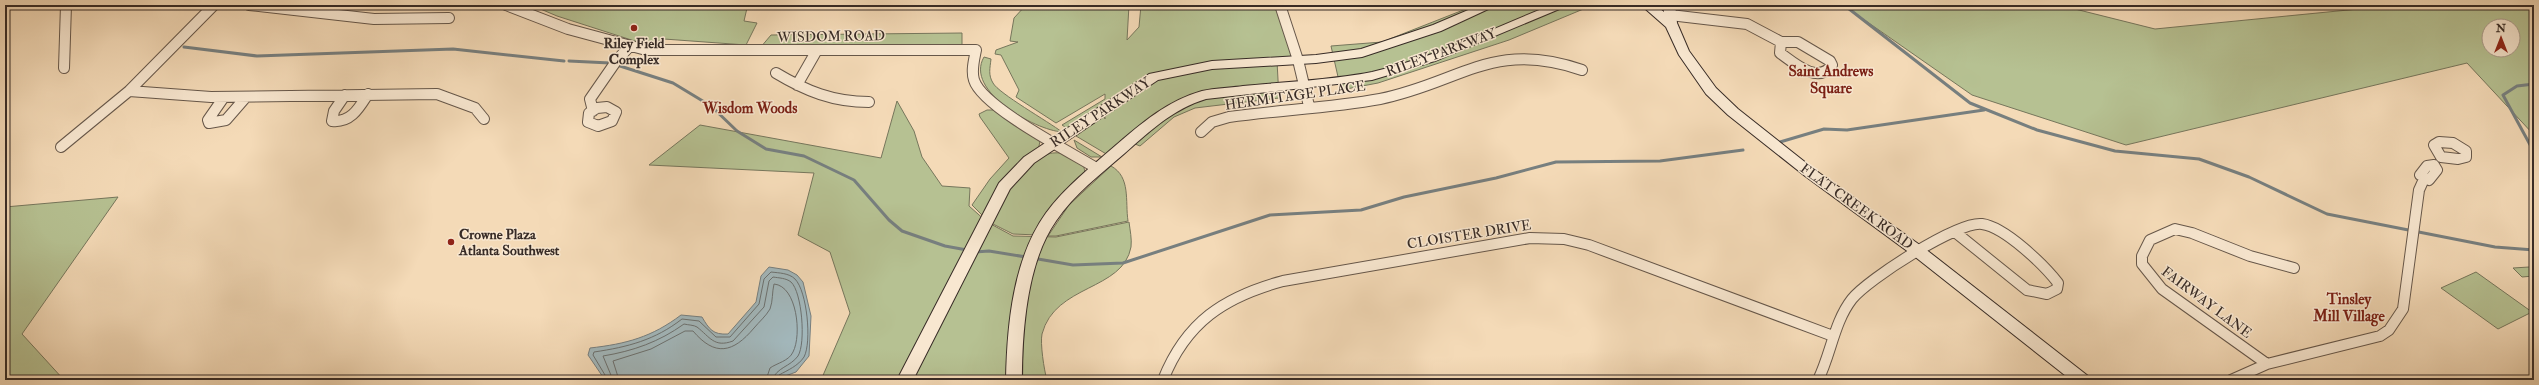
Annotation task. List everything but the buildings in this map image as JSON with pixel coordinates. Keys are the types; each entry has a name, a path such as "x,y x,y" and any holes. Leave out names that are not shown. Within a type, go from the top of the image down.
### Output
{"street":[{"path":"64,68 66,5"},
{"path":"61,147 129,91 214,5"},
{"path":"248,5 371,18 422,21 449,18"},
{"name":"WISDOM ROAD","path":"506,5 568,29 630,47 659,50 976,50 972,73 974,82 981,93 1005,113 1098,169"},
{"path":"1280,5 1298,60 1309,106"},
{"name":"RILEY PARKWAY","path":"905,380 1004,186 1017,170 1055,142 1154,77 1212,65 1341,56 1377,49 1438,28 1491,5"},
{"name":"RILEY PARKWAY","path":"1014,380 1016,334 1030,266 1038,241 1051,218 1064,202 1098,169 1151,122 1187,99 1205,95 1360,79 1401,69 1563,5"},
{"path":"1647,5 1670,17 1692,22 1707,19 1747,24 1781,42 1798,42 1830,61 1832,65 1831,69 1826,73 1813,74 1780,53 1781,42"},
{"name":"FLAT CREEK ROAD","path":"1670,17 1683,52 1695,72 1711,92 1733,112 1810,173 1920,252 2082,380"},
{"path":"593,111 590,99 630,47"},
{"path":"797,86 817,50"},
{"name":"HERMITAGE PLACE","path":"1201,132 1212,122 1229,117 1402,94 1479,65 1497,61 1565,63 1582,70"},
{"path":"776,74 797,86 835,101 869,102"},
{"path":"129,91 224,97 437,94 475,108 484,119"},
{"path":"346,95 334,111 332,121 343,121 350,119 368,94"},
{"path":"224,97 210,115 208,120 209,123 223,123 230,118 246,97"},
{"path":"2231,380 2267,364 2366,341 2389,330 2403,309 2419,190 2424,179 2429,180 2437,170 2434,165 2441,157"},
{"path":"1818,380 1823,370 1833,336 1852,298 1864,285 1896,264 1964,227 1981,223 1993,228 2041,263 2058,283 2057,289 2047,294 2027,290 1955,232"},
{"name":"FAIRWAY LANE","path":"2267,364 2162,289 2142,264 2142,256 2150,240 2157,235 2176,229 2192,233 2250,256 2294,268"},
{"name":"CLOISTER DRIVE","path":"1163,380 1174,354 1192,329 1215,309 1246,291 1283,281 1530,238 1564,239 1589,245 1833,336"}],"green space":[{"path":"531,5 737,5 736,7 747,8 744,21 757,23 746,45 664,39 647,45 557,16"},
{"path":"1026,5 1129,5 1127,40 1139,27 1141,5 1281,5 1298,60 1277,61 1279,98 1195,108 1174,117 1140,146 1125,140 1108,155 1076,136 1104,116 1105,119 1105,105 1068,129 1062,125 1105,99 1105,94 1056,123 1016,97 1019,90 1001,55 995,54 996,50 1018,42 1010,41 1014,18"},
{"path":"1476,5 1593,5 1509,40 1378,83 1341,90 1331,46 1382,42"},
{"path":"1843,5 2059,5 2155,29 2399,5 2534,5 2534,135 2467,63 2126,145 1972,95"},
{"path":"962,33 962,46 760,48 771,35"},
{"path":"984,57 991,59 990,77 997,88 1062,132 1050,130 1020,116 1005,106 993,95 984,83 981,70"},
{"path":"897,101 914,131 922,157 942,186 970,188 969,206 987,222 1013,236 1056,237 1129,222 1131,247 1125,261 1116,272 1103,281 1074,296 1060,306 1049,318 1042,334 1043,357 1047,380 821,380 850,313 830,252 798,235 814,173 649,165 700,125 881,158"},
{"path":"987,110 995,110 1040,141 1038,151 985,218 972,205 990,179 1009,158 980,117 979,114"},
{"path":"1074,140 1102,157 1091,157 1077,148"},
{"path":"1064,153 1077,160 1083,166 1085,174 1084,179 1038,235 1013,234 989,222 1013,184 1028,167 1036,160 1048,154"},
{"path":"1111,166 1122,176 1126,190 1128,221 1056,236 1048,236 1069,205"},
{"path":"118,197 22,334 64,380 5,380 5,207"},
{"path":"2529,267 2534,271 2534,276 2522,277 2513,268"},
{"path":"2476,272 2532,312 2498,329 2441,288"}],"water":[{"path":"769,267 788,270 797,275 803,282 811,316 809,356 796,372 780,378 753,380 605,380 588,355 590,348 627,342 660,329 681,315 702,317 707,325 715,332 728,334 756,302 761,276"}],"waterway":[{"path":"1844,5 1970,103 2037,130 2115,151 2199,159 2249,177 2327,214 2495,247 2534,250"},
{"path":"184,47 257,56 453,49 564,61"},
{"path":"569,61 610,63"},
{"path":"620,66 673,83 711,106 737,131 766,149 804,156 854,180 889,220 902,231 945,246 967,250"},
{"path":"2534,84 2517,86 2503,95 2534,152"},
{"path":"1780,142 1824,129 1847,130 1984,110"},
{"path":"1038,259 1073,265 1123,263 1270,215 1361,210 1404,197 1496,178 1556,162 1660,161 1743,150"},
{"path":"975,252 989,251 1026,257"}],"place":[{"name":"Riley Field Complex","path":"634,28"},
{"name":"Crowne Plaza Atlanta Southwest","path":"451,242"}],"district":[{"name":"Saint Andrews Square","path":"1831,80"},
{"name":"Wisdom Woods","path":"750,108"},
{"name":"Tinsley Mill Village","path":"2349,308"}]}
